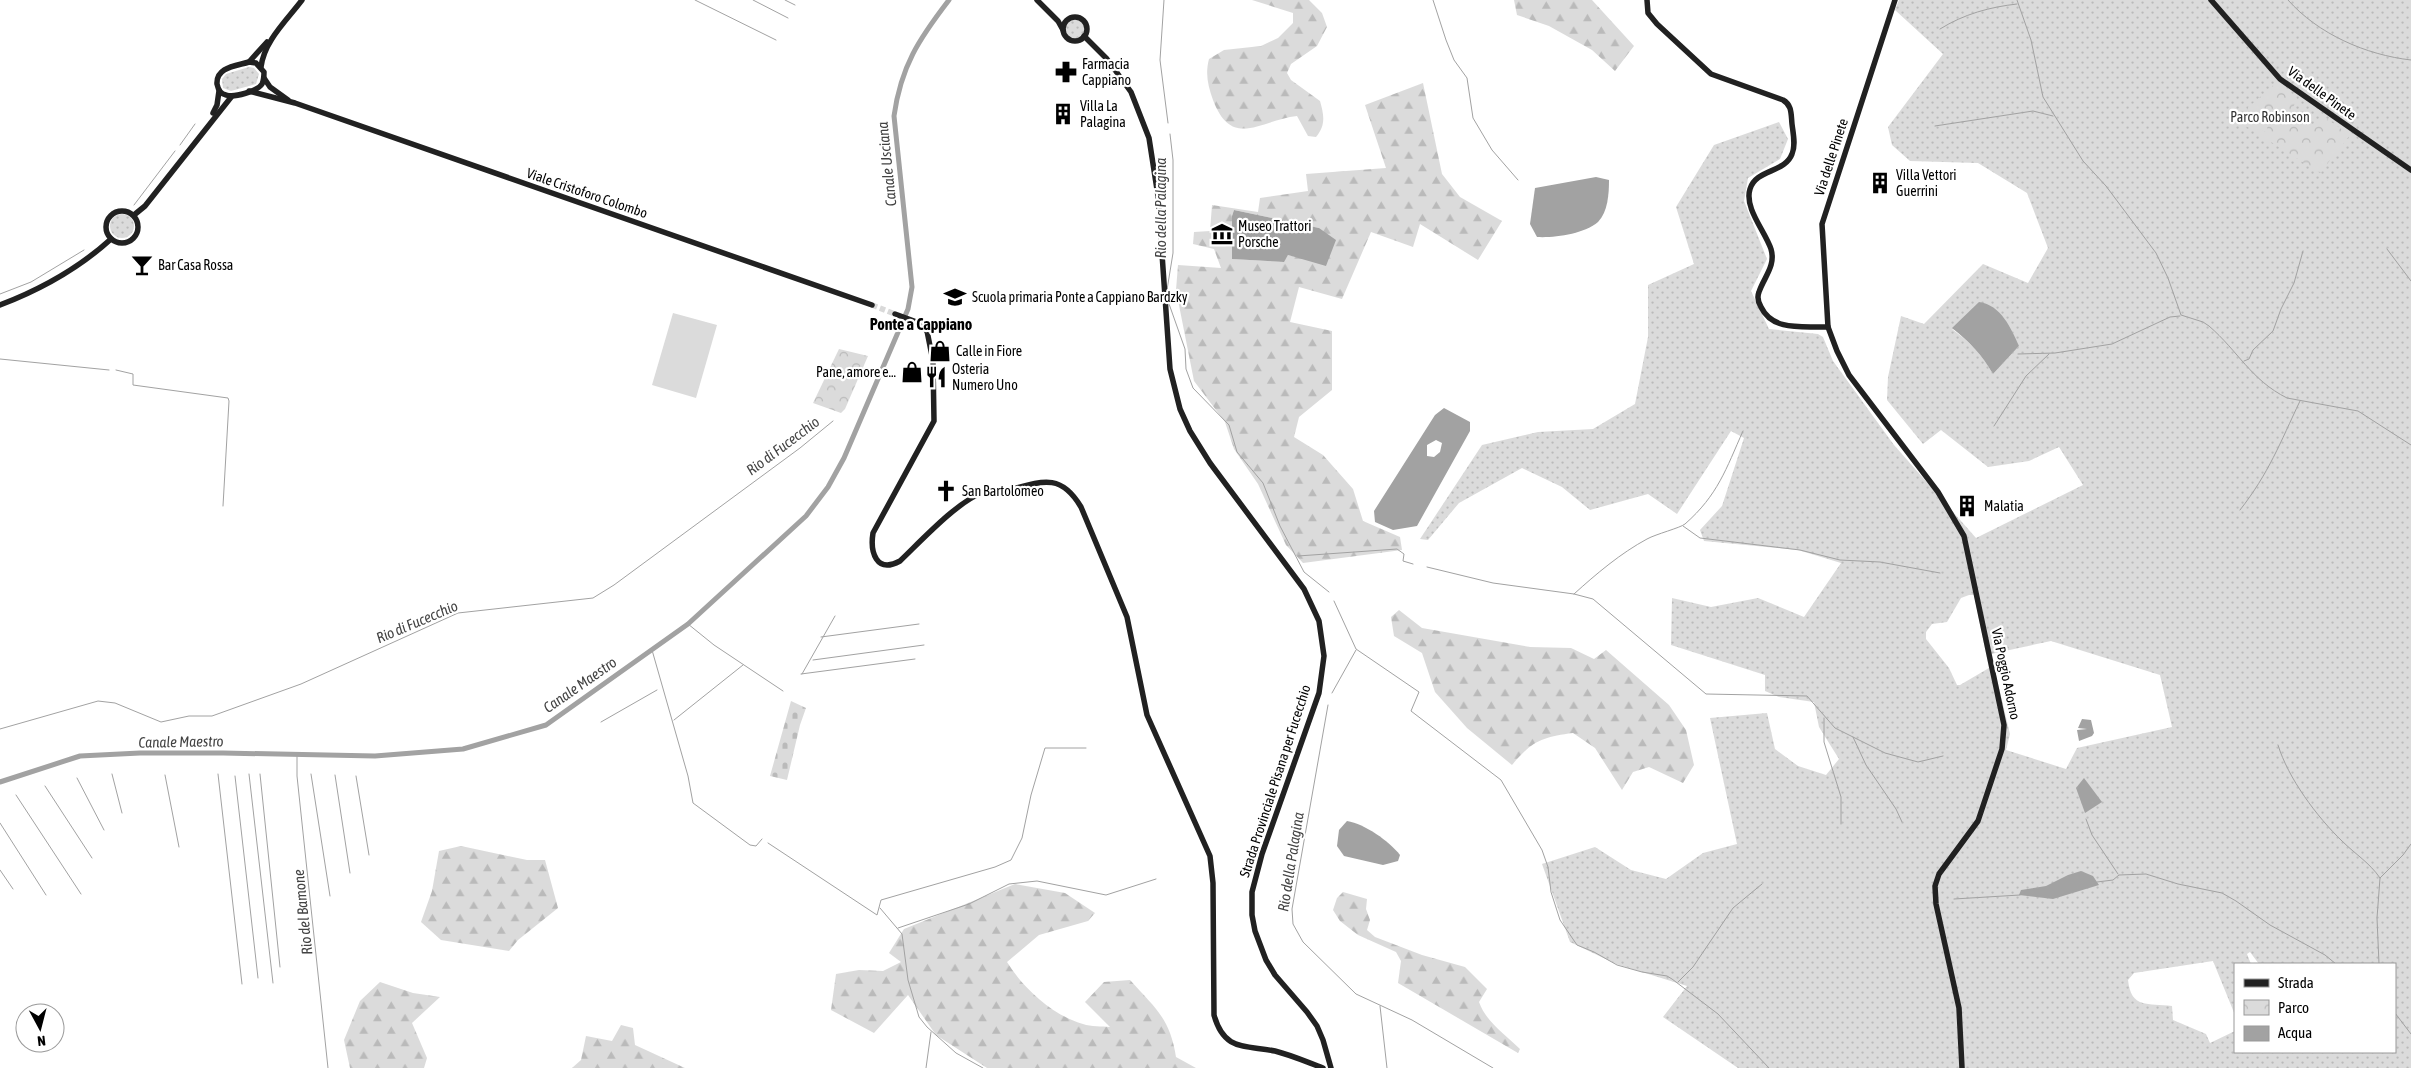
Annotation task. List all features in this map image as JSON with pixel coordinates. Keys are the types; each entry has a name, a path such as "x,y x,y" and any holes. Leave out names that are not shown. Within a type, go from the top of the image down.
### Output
{"street":[{"path":"276,34 249,62 223,69 219,74 217,83 224,95 232,96 258,88 264,78 261,67 264,52 302,0"},
{"name":"Strada Provinciale Pisana per Fucecchio","path":"1037,0 1052,13 1063,31"},
{"path":"1647,0 1648,13 1657,24 1711,74 1783,100 1789,105 1792,129 1792,154 1784,164 1756,178 1749,193 1752,207 1772,254 1770,269 1759,292 1759,303 1766,316 1778,324 1828,327"},
{"name":"Via delle Pinete","path":"1895,0 1822,224 1828,327 1837,351 1850,375 1938,492 1964,536"},
{"name":"Via delle Pinete","path":"2210,0 2280,79 2411,170"},
{"name":"Strada Provinciale Pisana per Fucecchio","path":"1052,13 1084,20 1087,29 1084,36 1107,59 1130,92 1149,138 1156,173 1170,369 1180,409 1190,431 1210,463 1313,603 1324,640 1324,656 1319,693 1262,854 1252,892 1252,915 1259,945 1275,975 1317,1026 1331,1068"},
{"path":"1070,18 1064,23 1063,31 1070,40 1076,40 1084,36"},
{"path":"249,62 261,67"},
{"name":"Viale Cristoforo Colombo","path":"264,78 270,87 295,104"},
{"path":"134,215 145,206 205,126 218,105 220,91"},
{"name":"Viale Cristoforo Colombo","path":"250,91 295,104 872,304"},
{"path":"205,126 232,96"},
{"path":"122,210 134,215 138,226 134,237 123,243 111,239 106,226 111,215 122,210"},
{"path":"0,304 51,283 76,268 111,239"},
{"path":"896,314 914,321 925,328 933,361 934,421 873,533 872,551 875,559 882,564 889,565 900,561 964,503 983,492 1011,490 1037,481 1050,481 1063,485 1074,495 1081,507 1128,617 1148,715 1210,856 1213,883 1214,1015 1218,1028 1225,1038 1244,1048 1275,1051 1323,1068"},
{"name":"Via Poggio Adorno","path":"1962,1068 1959,1008 1936,904 1935,886 1939,874 1978,821 2005,734 1964,536"}],"green space":[{"path":"1252,0 1309,0 1322,13 1327,27 1317,46 1291,64 1287,73 1291,80 1320,101 1323,124 1316,137 1308,136 1297,116 1259,126 1238,128 1229,124 1221,115 1213,100 1207,70 1209,59 1224,50 1261,46 1278,38 1293,23 1293,13"},
{"path":"1514,0 1592,0 1634,46 1615,71 1592,50 1549,26 1517,15"},
{"path":"1899,0 2411,0 2411,1068 1738,1068 1663,1017 1687,986 1616,964 1570,942 1542,864 1595,847 1631,870 1666,879 1703,853 1737,844 1710,718 1767,713 1775,749 1798,766 1826,775 1839,759 1819,727 1814,702 1779,697 1765,691 1765,675 1671,645 1672,598 1711,607 1758,598 1804,617 1841,563 1798,550 1704,541 1700,530 1722,506 1744,438 1731,431 1677,514 1648,494 1590,510 1562,487 1522,468 1459,503 1428,540 1420,539 1482,445 1538,432 1593,429 1635,404 1648,337 1648,285 1694,264 1676,207 1714,145 1779,122 1788,139 1780,159 1748,178 1744,201 1767,259 1751,291 1769,329 1818,334 1823,337 1833,361 1894,445 1976,538 2083,485 2059,447 2029,461 1988,467 1941,430 1923,444 1887,400 1888,377 1901,316 1924,324 1983,264 2028,283 2048,248 2027,193 1978,163 1910,161 1892,145 1888,127 1943,54 1895,10","holes":["1952,329 2019,346 1993,374 1970,344","1974,595 1989,668 1957,685 1949,668 1926,639 1926,632 1932,624 1947,622 1961,598","2051,641 2160,675 2172,727 2077,748 2066,769 2006,750 2010,734 1991,654"]},
{"path":"1075,19 1082,22 1085,29 1082,36 1075,39 1068,36 1065,29 1068,22"},
{"path":"249,67 254,68 259,74 256,84 231,91 223,88 222,79 226,74"},
{"name":"Parco Robinson","path":"2277,82 2297,98 2293,110 2296,121 2311,125 2324,117 2350,135 2320,173 2235,119"},
{"path":"1423,83 1442,174 1460,197 1502,221 1478,260 1420,224 1413,247 1371,232 1342,299 1299,287 1290,322 1332,331 1332,390 1299,417 1294,437 1323,455 1353,489 1363,521 1400,537 1402,550 1303,563 1286,545 1258,484 1234,449 1225,422 1194,381 1176,290 1178,265 1221,268 1214,249 1193,244 1194,232 1210,231 1212,205 1258,212 1260,198 1308,191 1306,174 1386,168 1365,105","holes":["1234,210 1319,228 1297,257 1288,255 1283,262 1232,259 1232,216"]},
{"path":"2255,120 2268,125 2266,132 2252,127"},
{"path":"122,214 131,217 134,226 131,235 122,238 113,235 110,226 113,217"},
{"path":"673,313 717,325 696,398 652,385"},
{"path":"839,349 868,356 845,409 841,413 813,403"},
{"path":"1399,610 1422,628 1530,647 1571,648 1594,659 1606,650 1669,705 1686,730 1694,765 1683,783 1649,767 1633,772 1622,790 1595,748 1573,733 1553,736 1532,745 1512,765 1467,728 1435,692 1422,653 1394,636 1391,617"},
{"path":"791,701 806,708 787,780 770,776"},
{"path":"461,846 527,860 545,860 558,908 518,940 509,951 441,940 421,922 432,891 439,851"},
{"path":"1015,884 1065,893 1095,913 1088,921 1039,935 1007,962 1030,991 1050,1007 1071,1020 1089,1026 1110,1027 1085,1002 1104,982 1130,980 1160,1014 1170,1032 1176,1057 1196,1068 987,1068 936,1035 908,995 874,1033 831,1010 836,974 859,970 883,971 901,962 889,953 904,929"},
{"path":"1343,892 1367,899 1366,909 1370,920 1367,930 1375,937 1422,955 1465,967 1487,989 1479,1002 1486,1016 1520,1049 1518,1053 1398,983 1401,961 1396,952 1358,935 1340,921 1333,910 1337,898"},
{"path":"380,982 413,993 440,997 412,1023 427,1058 424,1068 350,1068 344,1040 360,1001"},
{"path":"621,1025 633,1028 635,1045 685,1068 572,1068 581,1060 586,1036 612,1041"}],"water":[{"path":"1596,177 1609,180 1606,208 1598,222 1585,230 1569,234 1537,237 1530,224 1535,188"},
{"path":"1234,210 1319,228 1336,240 1326,266 1288,255 1284,262 1232,259 1232,216"},
{"path":"1979,302 1987,304 1999,312 2009,325 2019,346 1993,374 1975,349 1952,328"},
{"path":"1444,408 1470,422 1470,431 1417,526 1393,530 1375,522 1374,511 1435,415","holes":["1436,440 1442,443 1440,452 1434,457 1427,456 1427,445"]},
{"path":"2082,719 2091,720 2094,733 2092,736 2079,741 2077,730 2087,729 2078,728"},
{"path":"2084,778 2102,802 2085,813 2076,788"},
{"path":"1347,821 1369,829 1383,839 1400,855 1398,861 1383,865 1344,856 1337,846 1339,830"},
{"path":"2081,871 2093,876 2099,885 2053,899 2019,895 2021,890 2046,886"}],"waterway":[{"path":"695,0 776,40"},
{"path":"753,0 788,18"},
{"path":"785,0 795,5"},
{"name":"Canale Maestro","path":"0,782 80,756 140,753 375,756 463,749 546,725 688,624 806,516 828,487 844,458 908,309 912,287 894,116 901,82 913,54 949,0"},
{"name":"Rio della Palagina","path":"1164,0 1160,60 1168,123"},
{"path":"1433,0 1454,60 1467,78 1473,118 1492,150 1518,180"},
{"path":"2017,0 2031,40 2043,97 2083,161 2106,186 2156,253 2168,278 2181,315 2203,322 2209,326 2254,374 2287,398 2358,411 2411,445"},
{"path":"2288,0 2314,23 2344,41 2377,53 2411,60"},
{"path":"1940,29 1958,19 1977,12 2017,4"},
{"path":"1935,126 2033,111 2053,116"},
{"path":"180,145 195,124"},
{"name":"Rio della Palagina","path":"1167,290 1173,253 1173,160 1170,134"},
{"path":"134,205 175,151"},
{"path":"2387,249 2411,281"},
{"path":"0,294 31,282 84,250"},
{"path":"2244,361 2249,359 2253,350 2273,331 2294,283 2303,251"},
{"name":"Rio della Palagina","path":"1168,301 1185,349 1186,369 1193,388 1229,425 1237,452 1263,483 1280,526 1304,572 1329,592"},
{"path":"2018,354 2055,353 2112,344 2170,317 2180,316"},
{"path":"1994,426 2026,376 2049,354"},
{"path":"0,359 109,370"},
{"path":"116,370 133,374 133,385 228,398 223,506"},
{"path":"2240,510 2259,483 2300,401"},
{"name":"Rio di Fucecchio","path":"0,729 98,701 115,703 161,722 189,716 212,716 301,684 458,613 593,598 614,585 800,448 833,421"},
{"path":"1574,594 1618,557 1637,545 1651,537 1685,524 1706,503 1720,481 1743,431"},
{"path":"1683,526 1700,538 1800,550 1840,560 1880,562 1940,573"},
{"path":"1298,556 1397,549 1404,554 1403,561 1413,564"},
{"path":"1427,567 1493,583 1574,594 1593,599 1706,694 1807,696 1835,728 1885,753 1918,762 1943,756"},
{"path":"1334,601 1356,649 1419,692 1411,711 1501,780 1542,850 1548,867 1551,892 1560,920 1577,945 1617,965 1667,976 1672,979 1718,1014 1769,1068"},
{"path":"802,674 835,616"},
{"path":"688,624 714,645 783,691"},
{"path":"821,637 919,624"},
{"path":"813,660 924,645"},
{"path":"652,650 688,776 693,803 750,845 756,846 762,839"},
{"name":"Rio della Palagina","path":"1332,693 1356,650"},
{"path":"801,674 915,659"},
{"path":"674,720 743,665"},
{"path":"601,722 657,690"},
{"name":"Rio della Palagina","path":"1328,705 1292,909 1293,924 1303,942 1356,994 1412,1020 1493,1068"},
{"path":"1824,718 1824,742 1841,797 1841,824"},
{"path":"1853,737 1866,765 1896,809 1902,822"},
{"path":"2278,745 2296,784 2313,809 2332,831 2367,863 2380,878"},
{"path":"768,843 877,915 881,900 995,867 1011,860 1022,838 1031,795 1045,748 1086,748"},
{"name":"Rio del Bamone","path":"297,754 297,776 328,1068"},
{"path":"112,774 122,813"},
{"path":"218,774 242,984"},
{"path":"249,774 273,983"},
{"path":"260,774 280,967"},
{"path":"311,774 330,896"},
{"path":"165,775 179,847"},
{"path":"335,775 350,873"},
{"path":"235,776 258,978"},
{"path":"356,776 369,855"},
{"path":"77,778 104,830"},
{"path":"45,786 92,858"},
{"path":"16,795 81,894"},
{"path":"2086,819 2092,835 2118,874"},
{"path":"0,823 46,895"},
{"path":"2379,963 2377,918 2380,878 2411,844"},
{"path":"0,870 13,889"},
{"path":"2097,882 2113,880 2119,875 2146,874 2178,884 2222,893 2270,925 2325,955 2335,963"},
{"path":"898,928 969,904 1009,884 1037,881 1106,895 1156,879"},
{"path":"1678,982 1693,967 1733,908 1762,884"},
{"path":"1954,899 2020,895"},
{"path":"880,908 902,934 908,980 919,1017 927,1027 956,1053 983,1068"},
{"path":"1380,1006 1387,1068"},
{"path":"2396,1014 2411,1034"},
{"path":"926,1068 931,1032"}],"tunnel":[{"path":"872,305 895,314"}],"place":[{"name":"Farmacia Cappiano","path":"1066,72"},
{"name":"Villa La Palagina","path":"1063,114"},
{"name":"Villa Vettori Guerrini","path":"1880,183"},
{"name":"Museo Trattori Porsche","path":"1222,234"},
{"name":"Bar Casa Rossa","path":"142,265"},
{"name":"Scuola primaria Ponte a Cappiano Bardzky","path":"955,297"},
{"name":"Calle in Fiore","path":"940,351"},
{"name":"Pane, amore e...","path":"912,372"},
{"name":"Osteria Numero Uno","path":"936,377"},
{"name":"San Bartolomeo","path":"946,491"},
{"name":"Malatia","path":"1967,506"}],"district":[{"name":"Ponte a Cappiano","path":"921,324"}],"water label":[{"name":"Canale Usciana","path":"887,164"}]}
